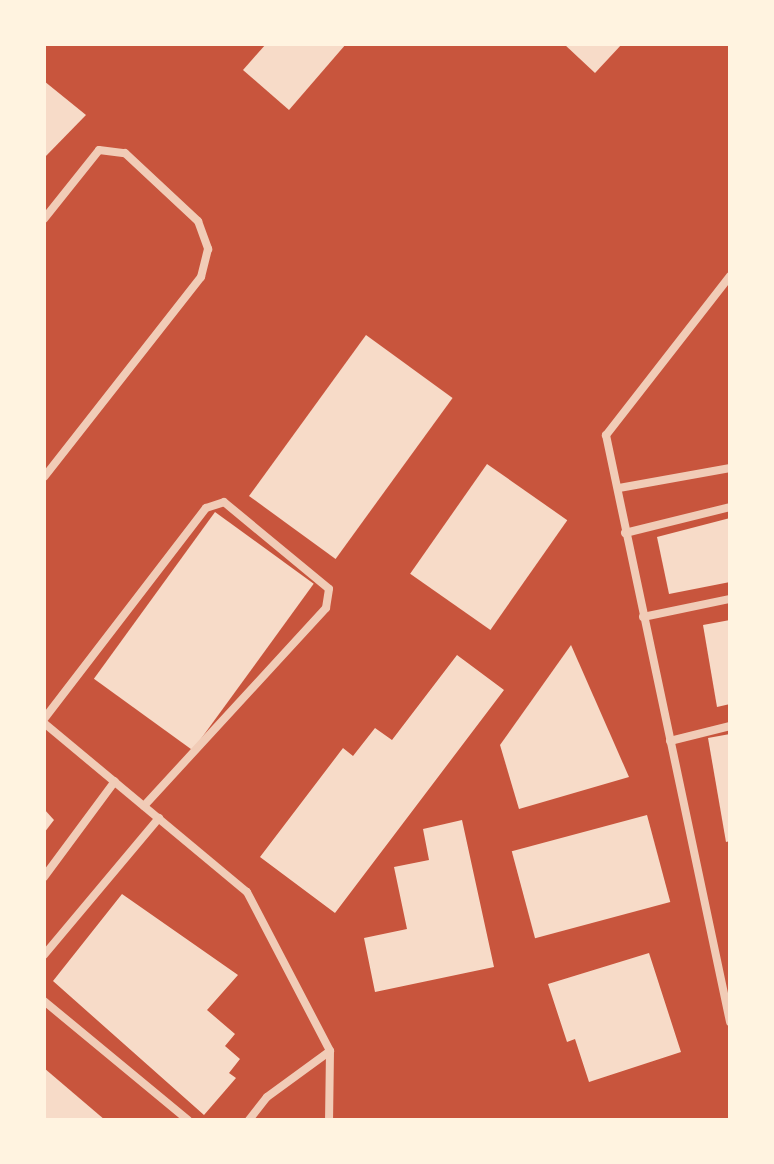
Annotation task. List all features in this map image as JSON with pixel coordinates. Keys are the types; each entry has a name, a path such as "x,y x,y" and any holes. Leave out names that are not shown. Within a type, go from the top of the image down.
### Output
{"street":[{"path":"44,219 99,150 125,153 198,221 208,249 201,277 44,477"},
{"path":"730,276 606,435 730,1022"},
{"path":"619,488 730,468"},
{"path":"144,806 326,608 329,589 224,502 206,508 44,721 144,806 247,892 330,1051 329,1120"},
{"path":"625,533 730,507"},
{"path":"643,617 730,599"},
{"path":"670,741 730,726"},
{"path":"44,877 115,781"},
{"path":"44,955 159,818"},
{"path":"44,1001 188,1120"},
{"path":"249,1120 267,1097 330,1051"}],"building":[{"path":"266,44 346,44 289,110 243,70"},
{"path":"564,44 622,44 595,73"},
{"path":"44,81 86,115 44,158"},
{"path":"366,335 453,398 336,559 249,496"},
{"path":"487,464 567,520 490,630 410,574"},
{"path":"215,512 314,584 193,750 94,679"},
{"path":"730,518 730,582 669,594 657,537"},
{"path":"730,620 730,704 717,707 703,625"},
{"path":"571,645 629,777 519,809 500,745"},
{"path":"457,655 504,690 335,913 260,857 343,748 353,756 375,728 392,740"},
{"path":"730,734 730,841 726,842 708,738"},
{"path":"44,809 54,820 44,833"},
{"path":"647,815 670,902 535,938 512,851"},
{"path":"462,820 494,967 375,992 364,938 407,929 394,867 429,860 423,829"},
{"path":"122,894 238,975 207,1010 235,1034 225,1046 240,1059 229,1073 236,1078 204,1115 53,981"},
{"path":"649,953 681,1052 589,1082 575,1039 567,1042 548,984"},
{"path":"44,1068 105,1120 44,1120"}]}
